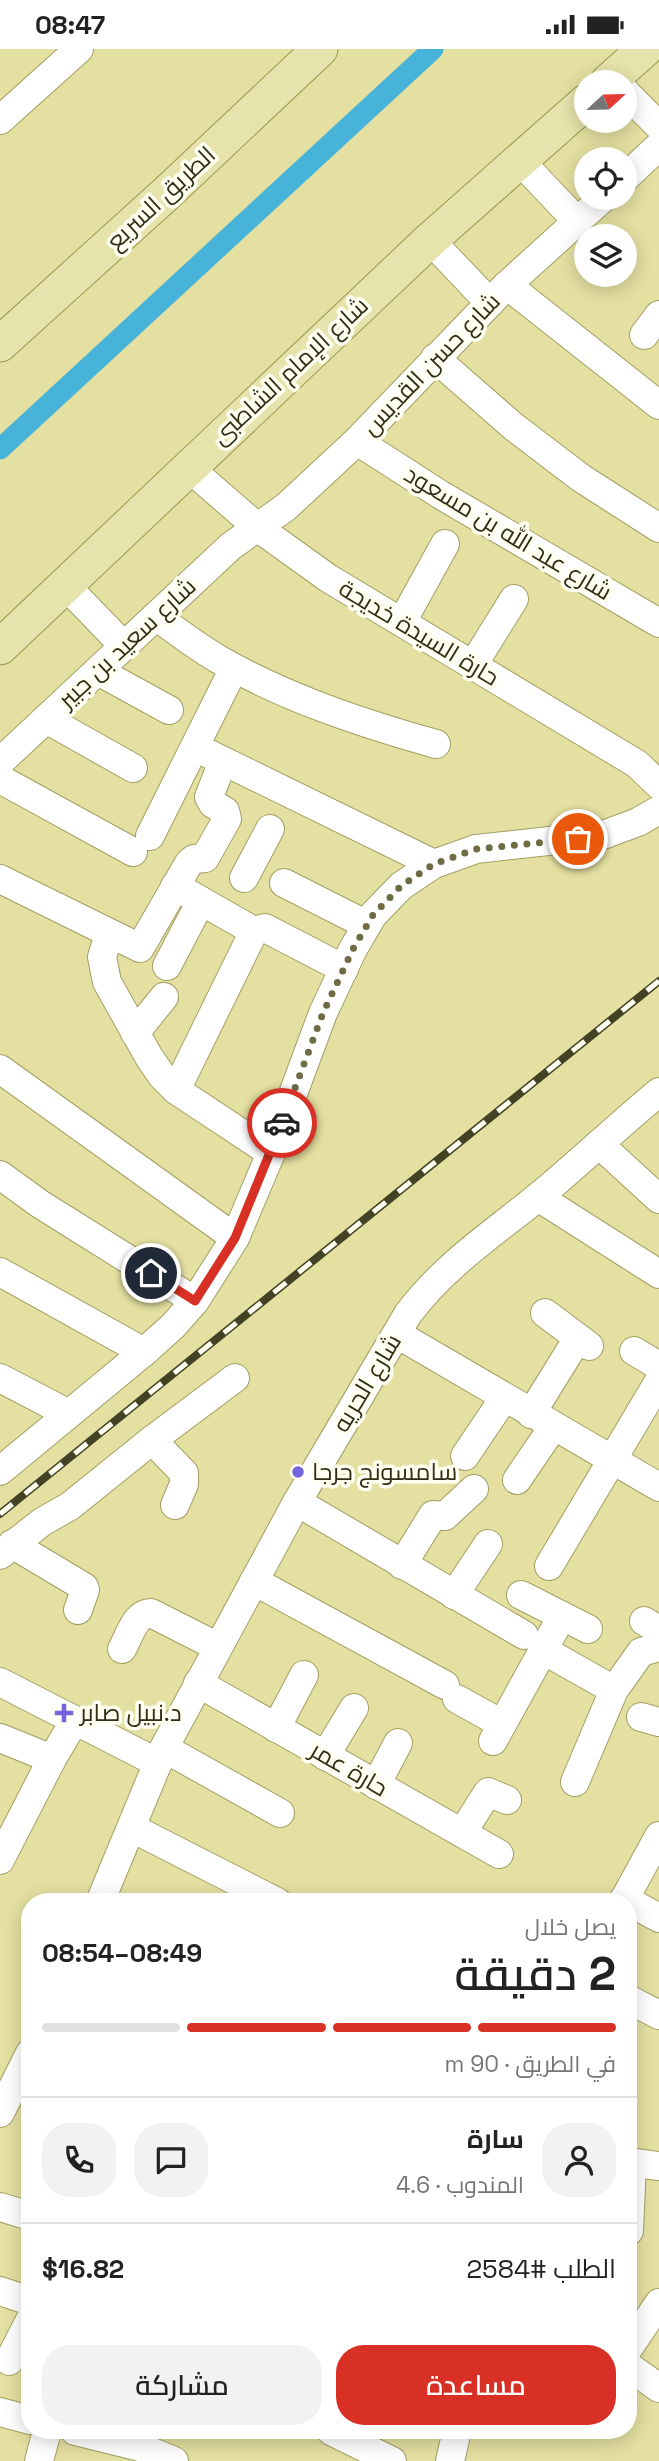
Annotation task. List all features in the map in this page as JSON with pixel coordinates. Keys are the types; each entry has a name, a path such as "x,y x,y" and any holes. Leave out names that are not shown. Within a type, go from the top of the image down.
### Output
{"main road":[{"path":"627,70 645,49"},
{"name":"الطريق السريع","path":"0,344 168,192 318,50"},
{"name":"شارع الإمام الشاطبى","path":"0,647 430,240 574,113"}],"street":[{"path":"0,120 79,49"},
{"path":"637,105 659,126"},
{"path":"637,166 659,146"},
{"path":"520,161 578,221"},
{"name":"شارع حسن القديس","path":"257,527 286,507 357,440 498,294 590,210"},
{"path":"430,240 498,294 659,405"},
{"path":"435,358 514,427 581,478 659,528"},
{"name":"شارع عبد الله بن مسعود","path":"357,440 442,495 659,624"},
{"name":"حارة السيدة خديجة","path":"188,467 257,527 328,577 637,764 659,785"},
{"name":"شارع سعيد بن جبير","path":"0,762 231,546 257,527"},
{"path":"402,622 444,544"},
{"path":"66,586 124,646"},
{"path":"473,665 514,599"},
{"path":"156,617 234,668 277,689 334,712 436,744"},
{"path":"0,779 141,844 195,747 234,668"},
{"path":"98,671 169,710"},
{"path":"46,719 133,768"},
{"path":"195,747 434,864"},
{"path":"0,879 140,948 189,863 194,859 204,860 228,815 210,801 209,797 223,761"},
{"path":"5,1459 145,1352 195,1301 235,1238 271,1153 323,1013 344,969 373,915 401,886 434,864 476,849 603,835 638,822 659,810"},
{"path":"211,849 246,875 270,829"},
{"path":"284,883 367,925"},
{"path":"175,886 254,931 264,928 344,969"},
{"path":"167,966 201,901"},
{"path":"176,1090 254,931"},
{"path":"109,934 102,957 107,982 156,1066 176,1090 271,1153"},
{"path":"135,1033 164,997"},
{"path":"0,1069 235,1238"},
{"name":"شارع الحريه","path":"104,1893 161,1756 198,1683 297,1502 408,1314 447,1269 600,1144 655,1104"},
{"path":"600,1144 659,1199"},
{"path":"0,1175 40,1204 195,1301"},
{"path":"538,1197 659,1273"},
{"path":"0,1272 145,1352"},
{"path":"517,1480 542,1421 584,1342 545,1313"},
{"path":"397,1334 659,1487"},
{"path":"634,1351 659,1366"},
{"path":"0,1378 67,1413"},
{"path":"78,1610 84,1587 6,1550 51,1516 70,1506 235,1378"},
{"path":"549,1566 659,1381"},
{"path":"466,1456 503,1398"},
{"path":"152,1440 184,1473 184,1484 174,1506"},
{"path":"402,1565 433,1515 445,1516 474,1489"},
{"path":"297,1502 614,1690"},
{"path":"454,1595 488,1544"},
{"path":"254,1581 451,1692 498,1732 534,1643 562,1616"},
{"path":"521,1595 588,1629"},
{"path":"122,1649 139,1618 146,1613 151,1613 218,1647"},
{"path":"575,1781 614,1690 641,1652 655,1642"},
{"path":"276,1728 304,1675"},
{"path":"0,1682 75,1720 161,1756 280,1813"},
{"name":"حارة عمر","path":"198,1683 499,1854"},
{"path":"325,1756 354,1708"},
{"path":"3,1849 75,1720"},
{"path":"0,1738 52,1759"},
{"path":"376,1785 398,1743"},
{"path":"462,1833 488,1792 507,1800"},
{"path":"132,1828 260,1893"},
{"path":"627,1893 659,1836"},
{"path":"637,1908 659,1918"},
{"path":"637,2003 659,2014"},
{"path":"0,2113 8,2076 21,2062"},
{"path":"637,2182 640,2163"},
{"path":"0,2207 21,2213"},
{"path":"0,2291 21,2298"},
{"path":"637,2336 659,2303"},
{"path":"9,2361 21,2338"},
{"path":"637,2372 659,2388"},
{"path":"0,2412 21,2418"},
{"path":"39,2461 45,2439"},
{"path":"108,2439 140,2447 174,2461"},
{"path":"347,2439 392,2461"},
{"path":"450,2461 455,2439"}],"waterway":[{"path":"0,449 433,49"}],"railway":[{"path":"0,1514 659,981"}],"way so far":[{"path":"282,1123 323,1013 353,949 373,915 401,886 434,864 476,849 578,839"}],"place":[{"name":"سامسونج جرجا","path":"298,1472"},
{"name":"د.نبيل صابر","path":"64,1713"}],"route":[{"path":"151,1273 195,1301 235,1238 282,1123"}]}
